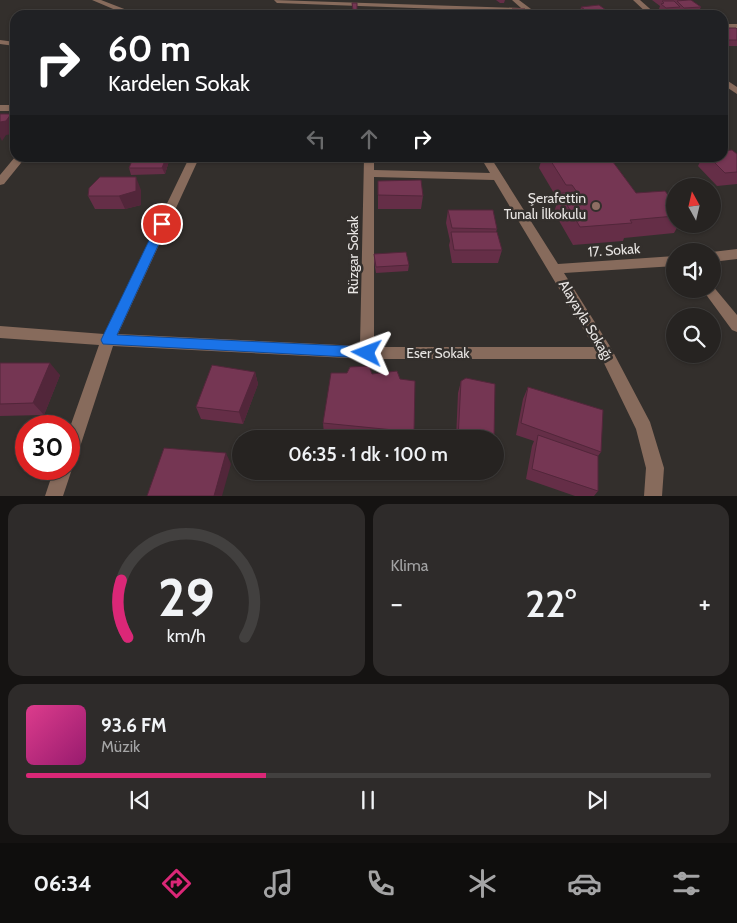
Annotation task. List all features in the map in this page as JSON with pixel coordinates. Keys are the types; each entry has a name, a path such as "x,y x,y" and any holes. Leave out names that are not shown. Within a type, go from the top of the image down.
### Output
{"street":[{"path":"95,0 125,10"},
{"path":"515,0 527,10"},
{"path":"636,0 647,10"},
{"path":"277,1 392,3 527,10"},
{"path":"0,182 17,162"},
{"path":"80,421 108,340 192,162"},
{"name":"Rüzgar Sokak","path":"367,353 369,162"},
{"name":"Alayayla Sokağı","path":"489,162 606,353 644,428 655,468 653,496"},
{"path":"368,173 499,177"},
{"path":"721,256 737,254"},
{"name":"17. Sokak","path":"555,269 666,261"},
{"path":"717,298 737,326"},
{"name":"Eser Sokak","path":"0,332 108,340 367,353 606,353"},
{"path":"54,496 59,480"}],"building":[{"path":"691,0 701,7 684,8 677,1"},
{"path":"662,1 674,1 680,7 666,8 661,4 664,3"},
{"path":"352,3 357,3 357,10 353,10"},
{"path":"599,5 606,10 585,10 581,7"},
{"path":"728,28 737,29 737,40 728,40"},
{"path":"0,114 10,114 6,121 0,122"},
{"path":"728,150 732,150 737,154 737,172 725,173 714,162 728,162"},
{"path":"131,162 164,162 162,168 129,168"},
{"path":"552,162 613,162 636,193 665,191 666,217 630,220 632,223 580,227 560,193 577,192 572,185 566,185"},
{"path":"100,177 136,177 136,191 119,196 88,196 89,188"},
{"path":"421,180 423,196 378,195 378,181"},
{"path":"448,210 493,210 497,229 452,228"},
{"path":"451,232 497,232 502,250 454,250"},
{"path":"406,252 409,265 376,267 374,254"},
{"path":"0,363 50,363 33,403 0,404"},
{"path":"212,365 255,372 239,412 196,407"},
{"path":"369,366 372,374 397,371 400,379 415,381 414,430 394,430 323,423 331,373 347,373 350,367"},
{"path":"466,378 495,384 494,430 458,430 461,381"},
{"path":"528,387 603,410 601,452 521,423"},
{"path":"538,435 598,456 598,491 532,469"},
{"path":"164,448 226,453 214,496 147,496"}],"place":[{"name":"Şerafettin Tunalı İlkokulu","path":"596,206"}],"route":[{"path":"162,224 108,340 367,353"}]}
